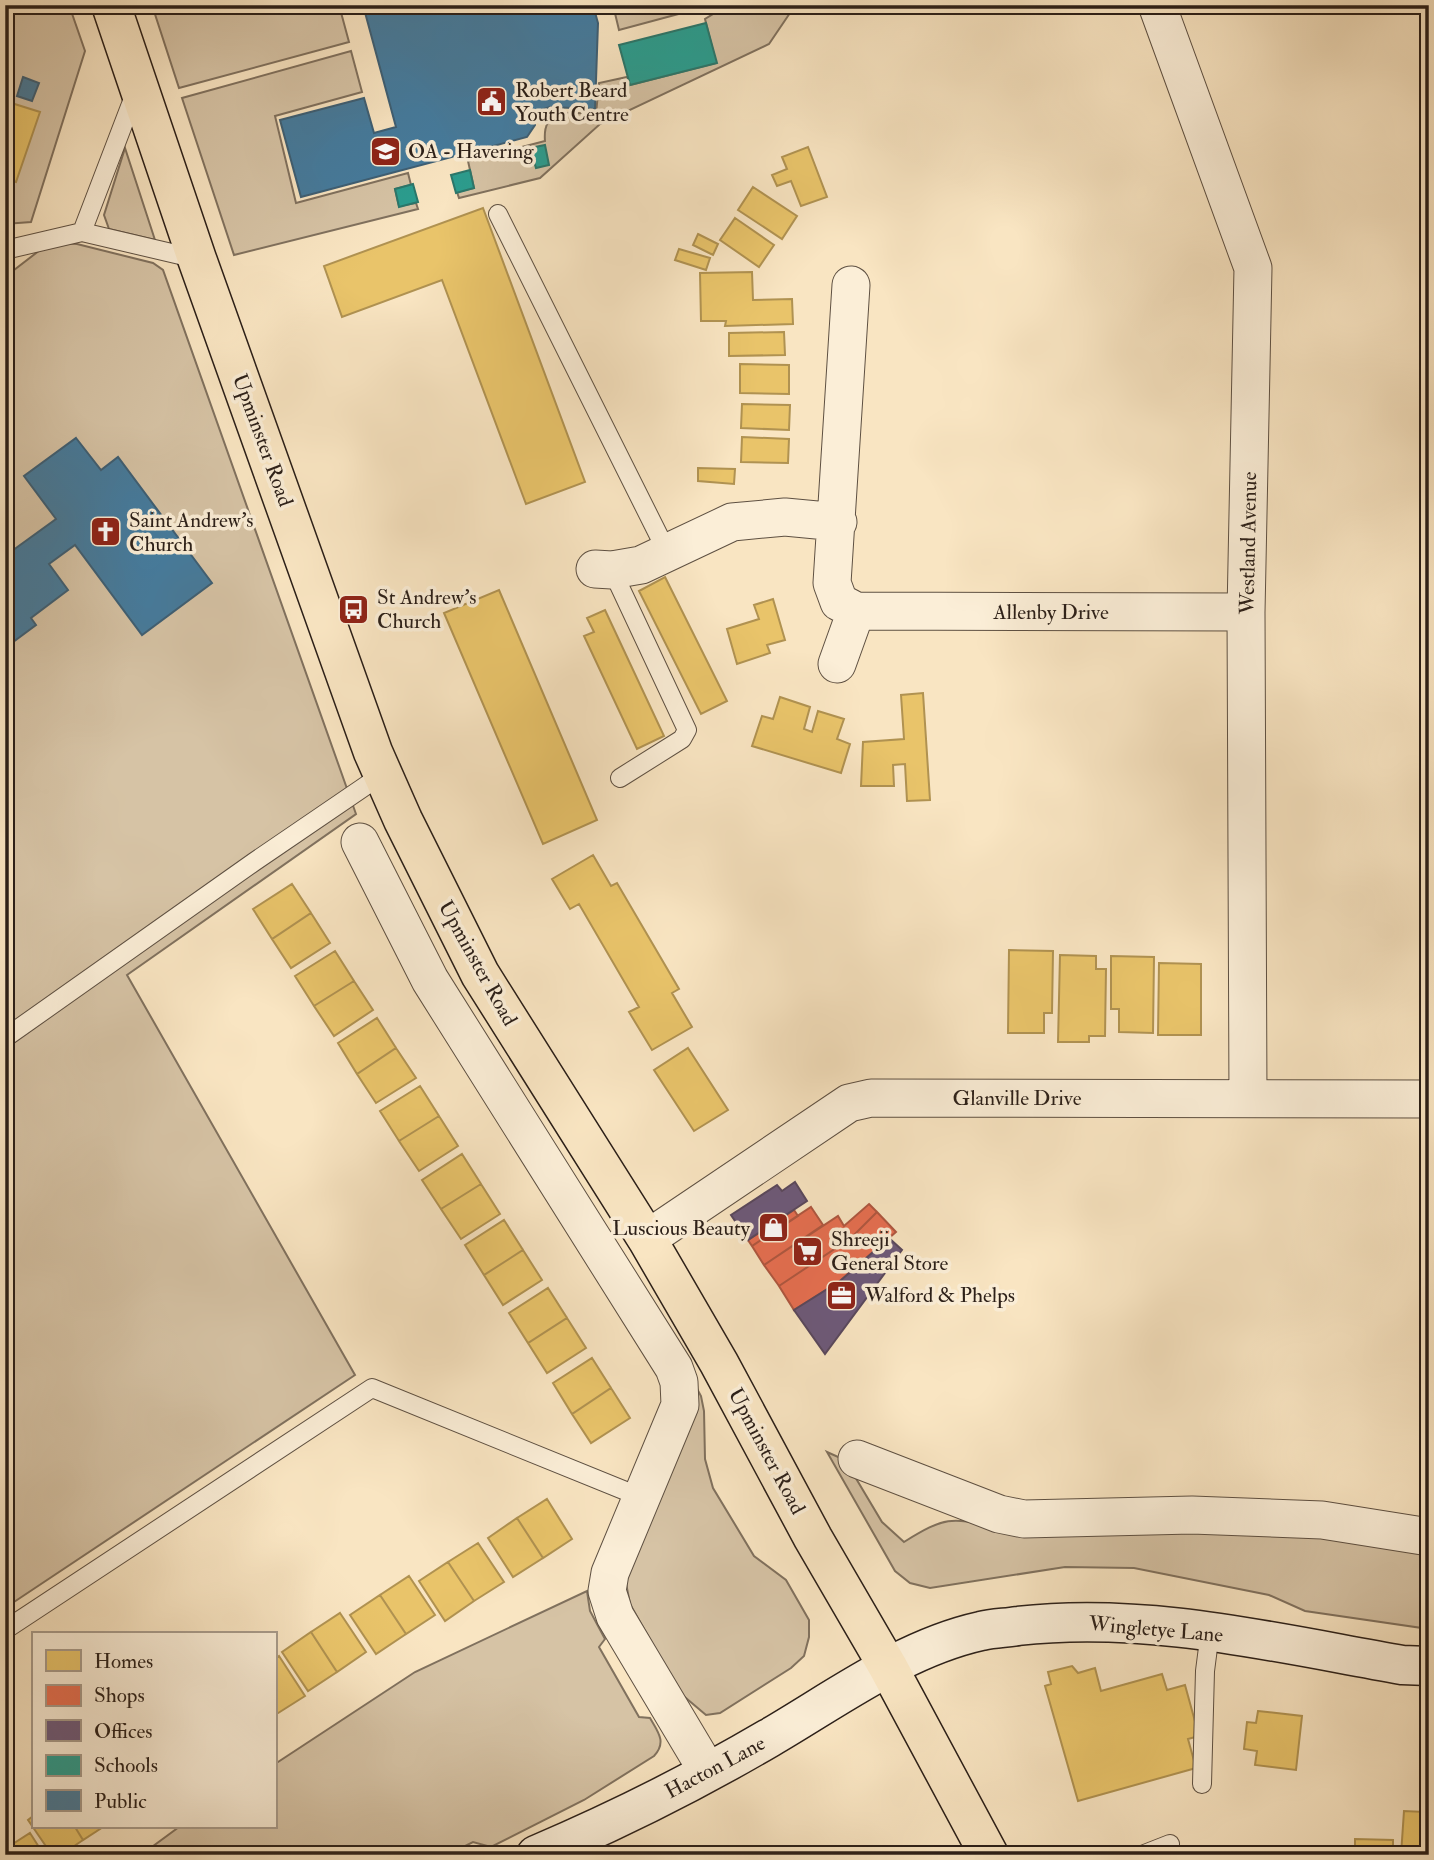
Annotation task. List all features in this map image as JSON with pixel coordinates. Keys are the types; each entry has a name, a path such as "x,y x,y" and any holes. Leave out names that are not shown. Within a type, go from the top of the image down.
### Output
{"main road":[{"name":"Upminster Road","path":"111,5 197,259 383,774 403,820 480,974 647,1239 719,1363 989,1855"}],"street":[{"name":"Westland Avenue","path":"1157,5 1253,268 1246,612 1248,1098"},
{"path":"837,664 856,611 839,602 832,583 838,522 850,285"},
{"path":"604,569 641,565 732,522 785,517 838,522"},
{"name":"Allenby Drive","path":"856,611 1246,612"},
{"path":"360,842 430,980 674,1367 679,1382 680,1405 610,1573 607,1591 615,1616 708,1772"},
{"name":"Glanville Drive","path":"647,1239 849,1102 881,1098 1429,1099"},
{"path":"857,1460 999,1514 1024,1519 1192,1515 1322,1520 1429,1537"},
{"name":"Wingletye Lane","path":"888,1667 981,1630 1042,1623 1110,1621 1210,1632 1402,1665 1429,1666"},
{"name":"Hacton Lane","path":"536,1855 613,1822 708,1772 888,1667"}],"lane":[{"path":"82,232 138,85"},
{"path":"498,214 668,554"},
{"path":"5,250 82,232 197,259"},
{"path":"604,569 687,730 682,739 620,778"},
{"path":"5,1038 383,774"},
{"path":"5,1630 372,1388 643,1499"},
{"path":"1202,1784 1205,1671 1210,1632"},
{"path":"1142,1855 1170,1844"}],"shaded area":[{"path":"5,5 69,5 85,51 31,222 5,224"},
{"path":"152,5 339,5 349,42 179,88"},
{"path":"613,5 712,5 619,30"},
{"path":"728,5 805,5 792,10 769,44 600,124 540,178 459,198 457,192 474,188 468,161 545,141 548,122 560,114 596,114 599,83 627,77 630,85 716,63 705,19"},
{"path":"351,51 362,92 275,116 296,203 408,173 411,185 395,189 399,206 416,203 418,209 234,255 182,98"},
{"path":"125,148 155,240 109,229 104,215"},
{"path":"60,243 77,244 153,263 163,270 356,814 127,975 355,1375 5,1608 5,277 40,250"},
{"path":"689,1374 701,1396 705,1459 713,1488 754,1556 786,1580 809,1620 809,1637 804,1656 791,1668 720,1713 706,1715 680,1693 630,1604 626,1583"},
{"path":"827,1452 845,1460 882,1522 904,1542 931,1527 961,1521 1003,1529 1296,1534 1429,1551 1429,1629 1305,1611 1269,1595 1134,1568 1065,1567 930,1588 910,1583 895,1571"},
{"path":"587,1591 590,1611 605,1639 599,1647 639,1717 650,1718 658,1732 660,1746 654,1756 584,1800 491,1847 473,1842 447,1855 141,1855 178,1828 276,1828 276,1763 415,1672"}],"building: Homes":[{"path":"5,101 40,112 16,182 5,179"},
{"path":"808,147 827,197 801,206 791,181 777,186 772,175 787,169 782,157"},
{"path":"753,187 797,216 782,239 738,210"},
{"path":"483,208 585,482 526,504 442,280 342,317 324,266"},
{"path":"735,218 774,245 759,267 720,240"},
{"path":"698,234 718,244 713,255 693,245"},
{"path":"679,249 710,258 706,270 675,260"},
{"path":"752,272 753,300 792,299 793,324 725,326 726,321 701,321 700,273"},
{"path":"784,332 785,355 729,356 729,333"},
{"path":"740,364 789,365 789,394 740,393"},
{"path":"742,404 790,405 789,430 741,428"},
{"path":"742,437 789,439 788,463 741,462"},
{"path":"698,468 735,469 734,484 698,481"},
{"path":"665,577 727,701 701,714 639,591"},
{"path":"499,590 597,820 543,844 444,613"},
{"path":"773,599 785,640 767,645 770,653 737,664 727,629 759,619 754,605"},
{"path":"605,610 664,736 637,749 584,636 594,632 587,618"},
{"path":"923,693 930,800 907,801 905,764 893,765 894,786 861,786 863,742 904,739 901,695"},
{"path":"780,697 810,707 804,729 812,732 818,711 844,719 837,739 850,744 841,773 752,746 762,716 773,719"},
{"path":"593,855 611,886 617,883 679,989 672,993 692,1027 652,1050 629,1012 639,1007 579,904 570,909 552,879"},
{"path":"292,884 311,913 272,939 253,909"},
{"path":"311,913 330,943 291,968 272,939"},
{"path":"1009,950 1053,951 1052,1013 1044,1013 1044,1033 1008,1033"},
{"path":"335,951 354,981 314,1006 295,976"},
{"path":"1060,955 1096,956 1096,969 1106,969 1105,1036 1089,1036 1089,1042 1058,1042"},
{"path":"1111,956 1154,957 1153,1033 1119,1032 1119,1009 1111,1009"},
{"path":"1159,963 1201,964 1201,1035 1158,1035"},
{"path":"354,981 373,1010 334,1036 314,1006"},
{"path":"377,1018 396,1048 357,1074 338,1043"},
{"path":"396,1048 416,1078 376,1103 357,1074"},
{"path":"688,1048 728,1110 694,1131 654,1070"},
{"path":"420,1086 439,1116 399,1141 380,1111"},
{"path":"439,1116 458,1146 419,1171 399,1141"},
{"path":"462,1154 481,1184 441,1209 422,1180"},
{"path":"481,1184 500,1214 461,1239 441,1209"},
{"path":"504,1220 523,1250 484,1275 465,1245"},
{"path":"523,1250 542,1280 503,1305 484,1275"},
{"path":"548,1288 567,1318 528,1343 509,1313"},
{"path":"567,1318 586,1348 547,1373 528,1343"},
{"path":"592,1358 611,1388 572,1414 553,1383"},
{"path":"611,1388 630,1418 591,1443 572,1414"},
{"path":"547,1499 572,1539 543,1558 517,1518"},
{"path":"517,1518 543,1558 513,1577 488,1538"},
{"path":"478,1543 504,1582 474,1601 448,1562"},
{"path":"448,1562 474,1601 445,1621 419,1581"},
{"path":"409,1576 435,1615 406,1634 380,1595"},
{"path":"380,1595 406,1634 376,1654 350,1615"},
{"path":"340,1613 366,1652 337,1672 311,1632"},
{"path":"311,1632 337,1672 308,1691 282,1652"},
{"path":"279,1656 305,1696 276,1714 276,1658"},
{"path":"1072,1666 1078,1673 1095,1668 1101,1691 1162,1674 1167,1690 1185,1685 1199,1736 1188,1739 1196,1768 1078,1801 1045,1686 1051,1684 1048,1672"},
{"path":"1258,1711 1302,1716 1296,1770 1255,1765 1257,1751 1244,1749 1247,1722 1256,1723"},
{"path":"1425,1806 1429,1806 1429,1855 1401,1855 1404,1811 1425,1812"},
{"path":"33,1828 76,1828 83,1840 61,1855 52,1855"},
{"path":"76,1828 101,1828 83,1840"},
{"path":"30,1833 44,1855 5,1855 5,1849"},
{"path":"1355,1839 1393,1840 1393,1855 1355,1855"}],"building: Shops":[{"name":"Shreeji General Store","path":"869,1204 877,1212 851,1238 779,1286 764,1265 838,1216 844,1226"},
{"path":"811,1207 823,1225 764,1265 752,1246"},
{"name":"Luscious Beauty","path":"794,1210 798,1216 752,1246 748,1240"},
{"path":"877,1212 896,1232 840,1281 794,1310 779,1286 851,1238"}],"building: Offices":[{"path":"795,1182 807,1201 748,1240 731,1215 777,1185 782,1191"},
{"name":"Walford & Phelps","path":"889,1238 902,1250 825,1354 794,1310 840,1281"}],"building: Schools":[{"path":"706,23 717,63 630,85 619,45"},
{"path":"545,145 549,165 536,168 530,148"},
{"path":"470,170 474,188 456,193 451,175"},
{"path":"413,184 418,202 399,207 395,189"}],"building: Public":[{"name":"Robert Beard Youth Centre","path":"363,5 593,5 598,23 595,109 550,107 532,113 535,125 527,137 301,197 280,120 364,98 374,133 396,127"},
{"path":"23,77 39,83 32,101 17,96"},
{"name":"Saint Andrew's Church","path":"76,438 101,470 118,457 212,583 142,635 75,545 49,564 68,590 31,618 36,625 5,648 5,556 56,519 24,476"}],"place":[{"name":"Robert Beard Youth Centre","path":"492,102"},
{"name":"OA - Havering","path":"385,151"},
{"name":"Saint Andrew's Church","path":"106,532"},
{"name":"St Andrew's Church","path":"354,609"},
{"name":"Luscious Beauty","path":"773,1228"},
{"name":"Shreeji General Store","path":"808,1251"},
{"name":"Walford & Phelps","path":"842,1295"}]}
